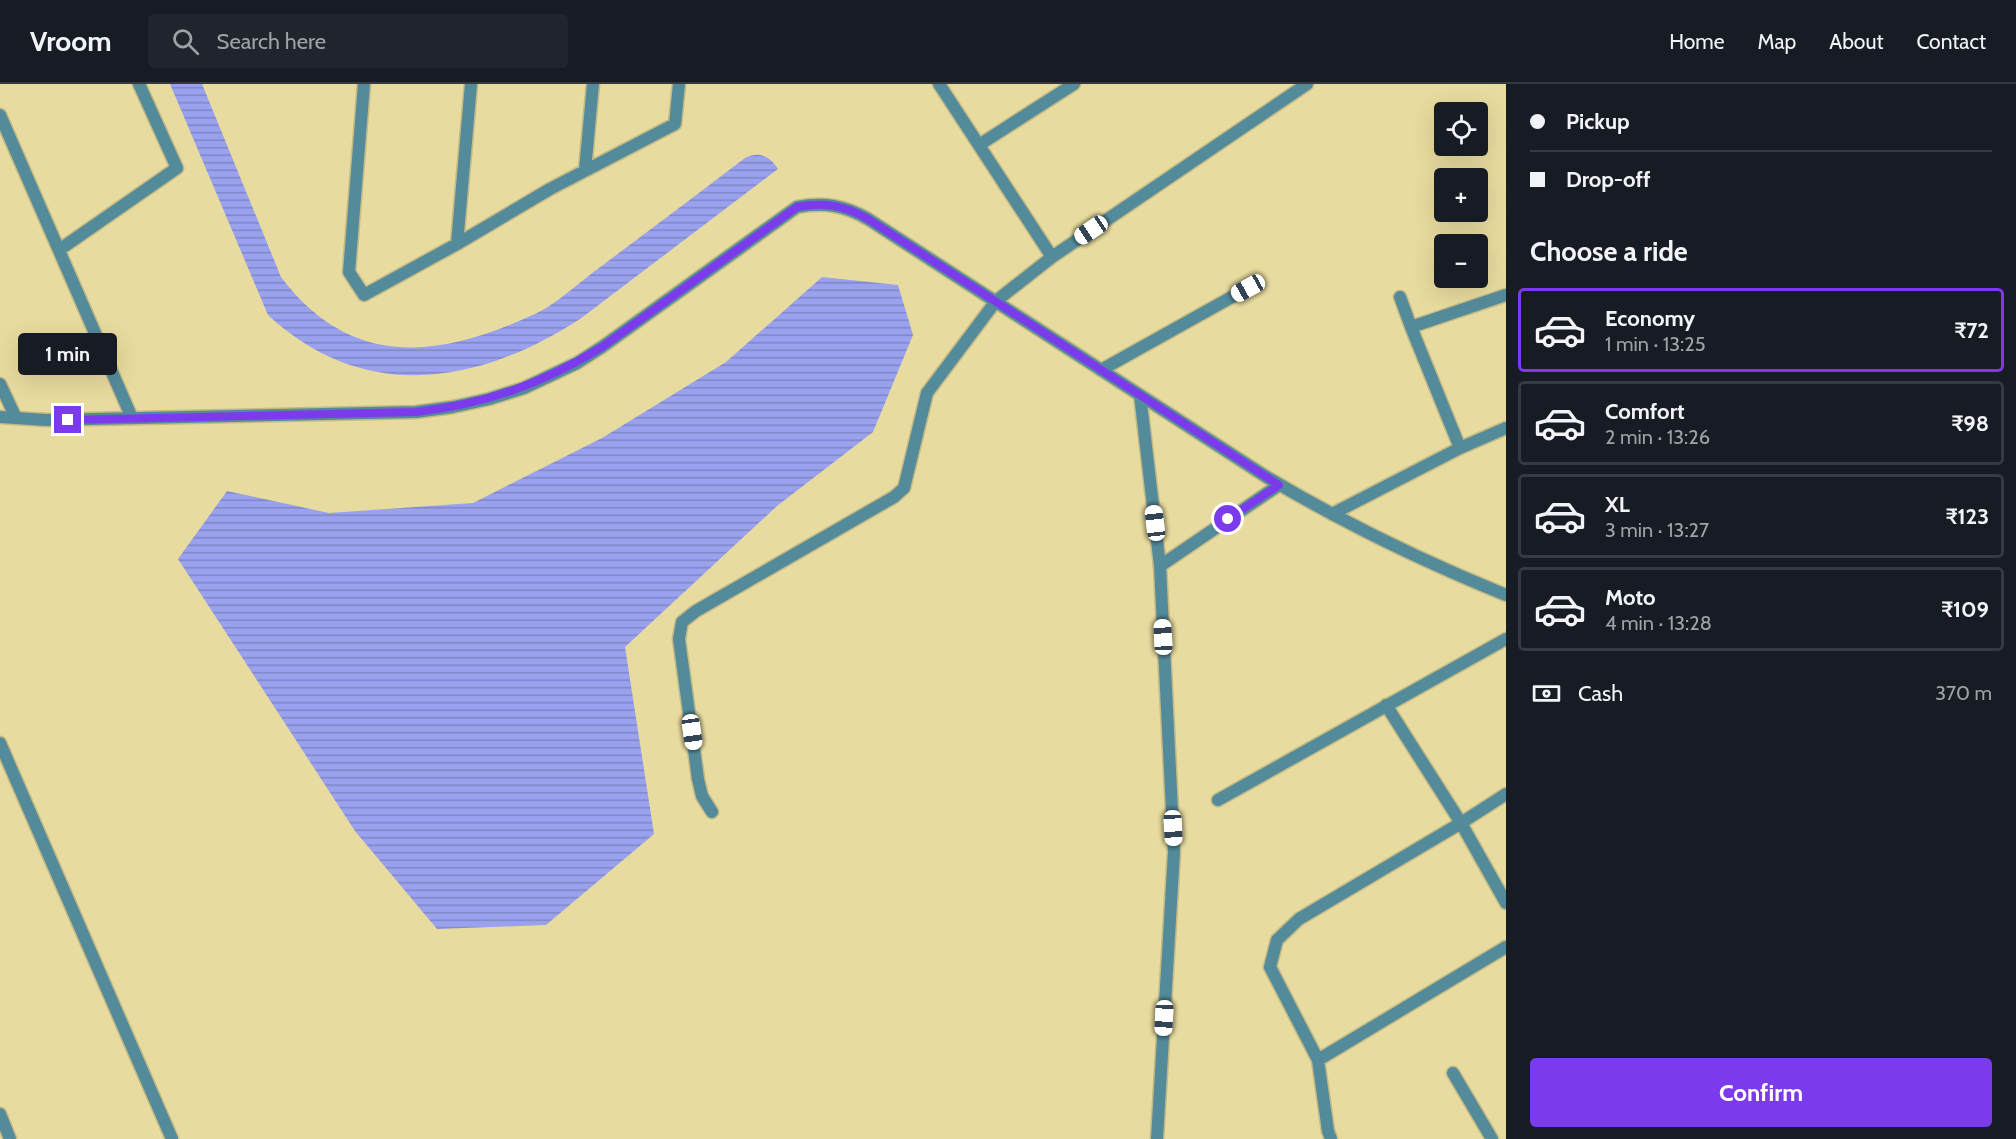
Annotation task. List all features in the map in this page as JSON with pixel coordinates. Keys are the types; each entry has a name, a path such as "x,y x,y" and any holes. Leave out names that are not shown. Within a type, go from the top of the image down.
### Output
{"street":[{"path":"59,250 177,168 139,84"},
{"path":"364,84 349,272 364,295 550,189 675,124 679,84"},
{"path":"457,244 471,84"},
{"path":"585,170 593,84"},
{"path":"939,84 1052,257"},
{"path":"979,145 1074,84"},
{"path":"712,812 702,796 698,778 679,639 682,622 696,611 879,507 904,488 927,393 996,301 1052,257 1307,84"},
{"path":"0,115 132,418"},
{"path":"0,417 46,420 416,412 489,399 551,376 594,353 797,207 834,205 857,212 1279,485 1416,557 1506,595"},
{"path":"1101,370 1248,288"},
{"path":"1411,327 1506,295"},
{"path":"1400,297 1460,448"},
{"path":"0,384 16,418"},
{"path":"1140,395 1160,566 1174,852 1157,1139"},
{"path":"1332,514 1460,448 1506,428"},
{"path":"1160,566 1279,485"},
{"path":"1218,800 1506,639"},
{"path":"1386,705 1461,823 1506,903"},
{"path":"0,743 172,1139"},
{"path":"1331,1139 1318,1060 1270,967 1277,940 1299,919 1506,794"},
{"path":"1318,1060 1506,947"},
{"path":"1454,1072 1492,1139"},
{"path":"0,1114 10,1139"}],"water":[{"path":"170,84 202,84 281,277 308,307 337,329 368,342 400,347 433,346 466,340 537,313 745,158 755,155 764,156 778,169 580,319 541,341 502,359 462,370 422,375 382,373 343,362 305,343 268,315"},
{"path":"822,277 898,285 913,335 873,432 777,506 625,647 654,834 546,925 437,929 355,831 178,559 227,491 329,513 473,503 602,438 726,362"}],"route":[{"path":"68,420 416,412 489,399 524,388 577,363 797,207 834,205 857,212 1279,485 1228,519"}]}
